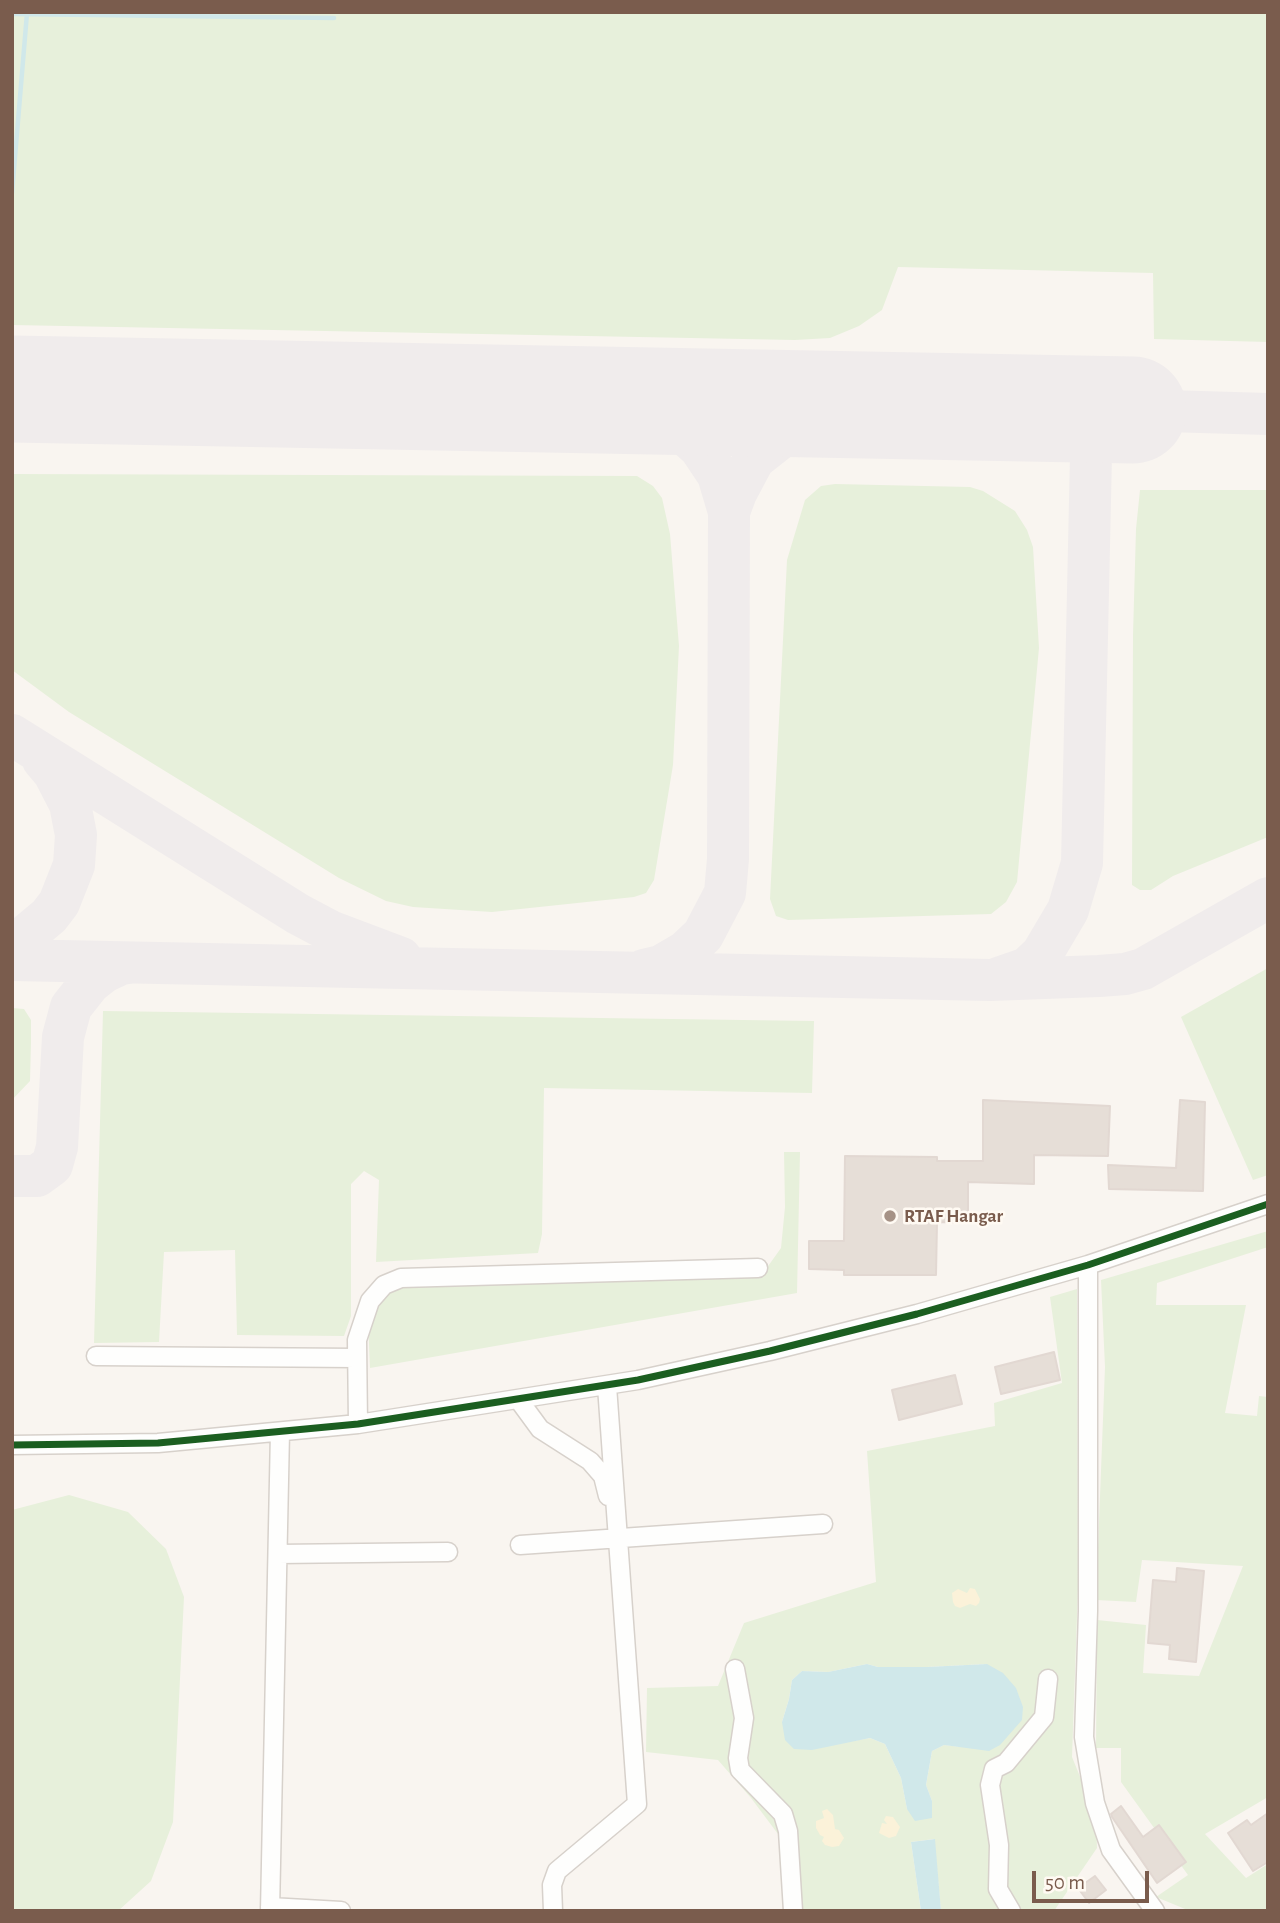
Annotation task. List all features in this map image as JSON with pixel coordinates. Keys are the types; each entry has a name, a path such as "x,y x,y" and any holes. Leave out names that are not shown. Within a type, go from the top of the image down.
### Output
{"street":[{"path":"12,1445 158,1443 280,1432 358,1424 607,1386 783,1348 917,1314 1266,1210"},
{"path":"1088,1265 1088,1611 1084,1737 1095,1803 1111,1850 1155,1911"},
{"path":"358,1424 357,1340 370,1301 384,1284 401,1278 758,1268"},
{"path":"96,1356 357,1358"},
{"path":"553,1911 552,1885 557,1871 637,1804 607,1386"},
{"path":"518,1399 540,1429 590,1461 603,1476 606,1492 616,1514"},
{"path":"280,1432 270,1909 341,1911"},
{"path":"520,1545 823,1524"},
{"path":"278,1554 447,1552"},
{"path":"735,1669 744,1718 738,1758 740,1770 783,1814 788,1831 793,1911"},
{"path":"1012,1911 998,1889 999,1845 990,1784 994,1769 1006,1763 1044,1717 1048,1679"}],"green space":[{"path":"12,12 1268,12 1268,342 1154,339 1153,273 898,267 882,310 859,326 830,338 795,340 12,325"},
{"path":"12,474 637,476 653,486 662,498 670,534 679,646 673,765 654,880 646,893 634,897 492,912 413,907 386,901 339,878 69,712 12,670"},
{"path":"821,486 970,487 983,491 1015,511 1027,530 1033,547 1039,648 1017,882 1006,902 991,914 788,920 776,916 770,899 787,560 805,500"},
{"path":"1140,490 1268,490 1268,837 1173,876 1151,890 1140,890 1132,885 1133,635 1136,529"},
{"path":"1268,968 1268,1175 1253,1180 1181,1017"},
{"path":"12,1008 24,1009 31,1020 31,1043 30,1081 12,1100"},
{"path":"103,1011 814,1021 812,1093 544,1088 542,1234 538,1253 376,1262 379,1180 364,1171 351,1184 351,1316 344,1336 237,1335 235,1250 164,1252 159,1342 94,1343"},
{"path":"784,1152 800,1152 797,1293 370,1368 368,1320 392,1284 766,1269 781,1248 785,1207"},
{"path":"1268,1231 1268,1247 1157,1283 1156,1305 1246,1305 1225,1413 1257,1416 1259,1396 1268,1397 1268,1797 1205,1834 1246,1878 1268,1864 1268,1911 1190,1911 1156,1897 1188,1875 1121,1782 1121,1748 1096,1748 1097,1620 1146,1625 1143,1673 1199,1676 1243,1566 1142,1560 1136,1602 1096,1600 1105,1367 1101,1280"},
{"path":"1077,1289 1078,1588 1072,1757 1096,1816 1097,1848 1054,1911 941,1911 934,1839 911,1842 921,1911 787,1911 784,1842 718,1760 646,1752 647,1688 718,1686 744,1623 876,1582 867,1451 995,1426 994,1403 1062,1383 1050,1297","holes":["867,1664 878,1667 987,1664 961,1747 944,1745 932,1751 926,1785 932,1801 932,1818 907,1809 901,1778 885,1744 870,1738 846,1742 782,1722 792,1680 802,1671 828,1672"]},
{"path":"69,1495 128,1512 166,1549 184,1597 173,1822 151,1881 118,1911 12,1911 12,1510"}],"sand":[{"path":"970,1588 975,1589 979,1603 976,1606 970,1604 960,1608 955,1606 952,1593 958,1589 967,1593"},
{"path":"827,1809 833,1815 835,1829 839,1830 844,1838 839,1846 825,1845 822,1841 824,1837 816,1828 816,1821 824,1818 822,1811"},
{"path":"886,1816 893,1817 900,1827 896,1836 889,1838 879,1833 882,1823 887,1824 884,1820"}],"water":[{"path":"867,1664 878,1667 927,1667 987,1664 1003,1673 1016,1688 1023,1707 1022,1720 1000,1745 989,1751 944,1745 932,1751 926,1785 932,1801 932,1818 915,1821 907,1809 901,1778 885,1744 870,1738 812,1750 794,1749 785,1740 782,1722 792,1680 802,1671 828,1672"},
{"path":"935,1839 941,1911 921,1911 911,1842"}],"building":[{"path":"983,1100 1110,1106 1108,1156 1034,1155 1034,1184 968,1182 968,1223 937,1222 936,1275 844,1275 844,1270 809,1269 809,1241 844,1241 845,1156 937,1157 937,1161 983,1161"},
{"path":"1180,1100 1205,1102 1203,1191 1109,1189 1108,1165 1176,1168"},
{"path":"1054,1352 1060,1380 1001,1394 995,1367"},
{"path":"955,1375 962,1404 899,1420 892,1390"},
{"path":"1177,1568 1204,1571 1196,1662 1169,1659 1170,1645 1148,1643 1153,1580 1176,1582"},
{"path":"1121,1806 1143,1837 1159,1825 1186,1862 1157,1883 1112,1817 1111,1814"},
{"path":"1268,1813 1268,1862 1253,1871 1228,1833 1247,1820 1251,1825"},
{"path":"1095,1876 1106,1890 1089,1903 1078,1888"}],"waterway":[{"path":"12,193 27,13"},
{"path":"12,14 334,18"}],"taxiway":[{"path":"589,400 646,412 677,427 700,448 718,475 729,512 728,859 725,893 703,935 685,952 661,966 644,970"},
{"path":"729,512 754,459 782,437 815,420 871,405"},
{"path":"998,978 1027,968 1042,954 1068,910 1082,863 1092,410"},
{"path":"1133,410 1268,414"},
{"path":"12,735 298,914 332,932 401,958"},
{"path":"12,947 49,916 59,903 74,865 76,835 70,804 54,773 43,760"},
{"path":"12,960 990,980 1099,976 1125,974 1143,969 1268,898"},
{"path":"12,1176 37,1176 52,1165 57,1147 63,1037 71,1007 90,983 104,972 129,963"}],"runway":[{"path":"12,389 1133,410"}],"cycle path":[{"path":"12,1445 158,1443 358,1424 638,1380 770,1351 917,1314 1088,1265 1268,1204"}],"place":[{"name":"RTAF Hangar","path":"890,1216"}]}
